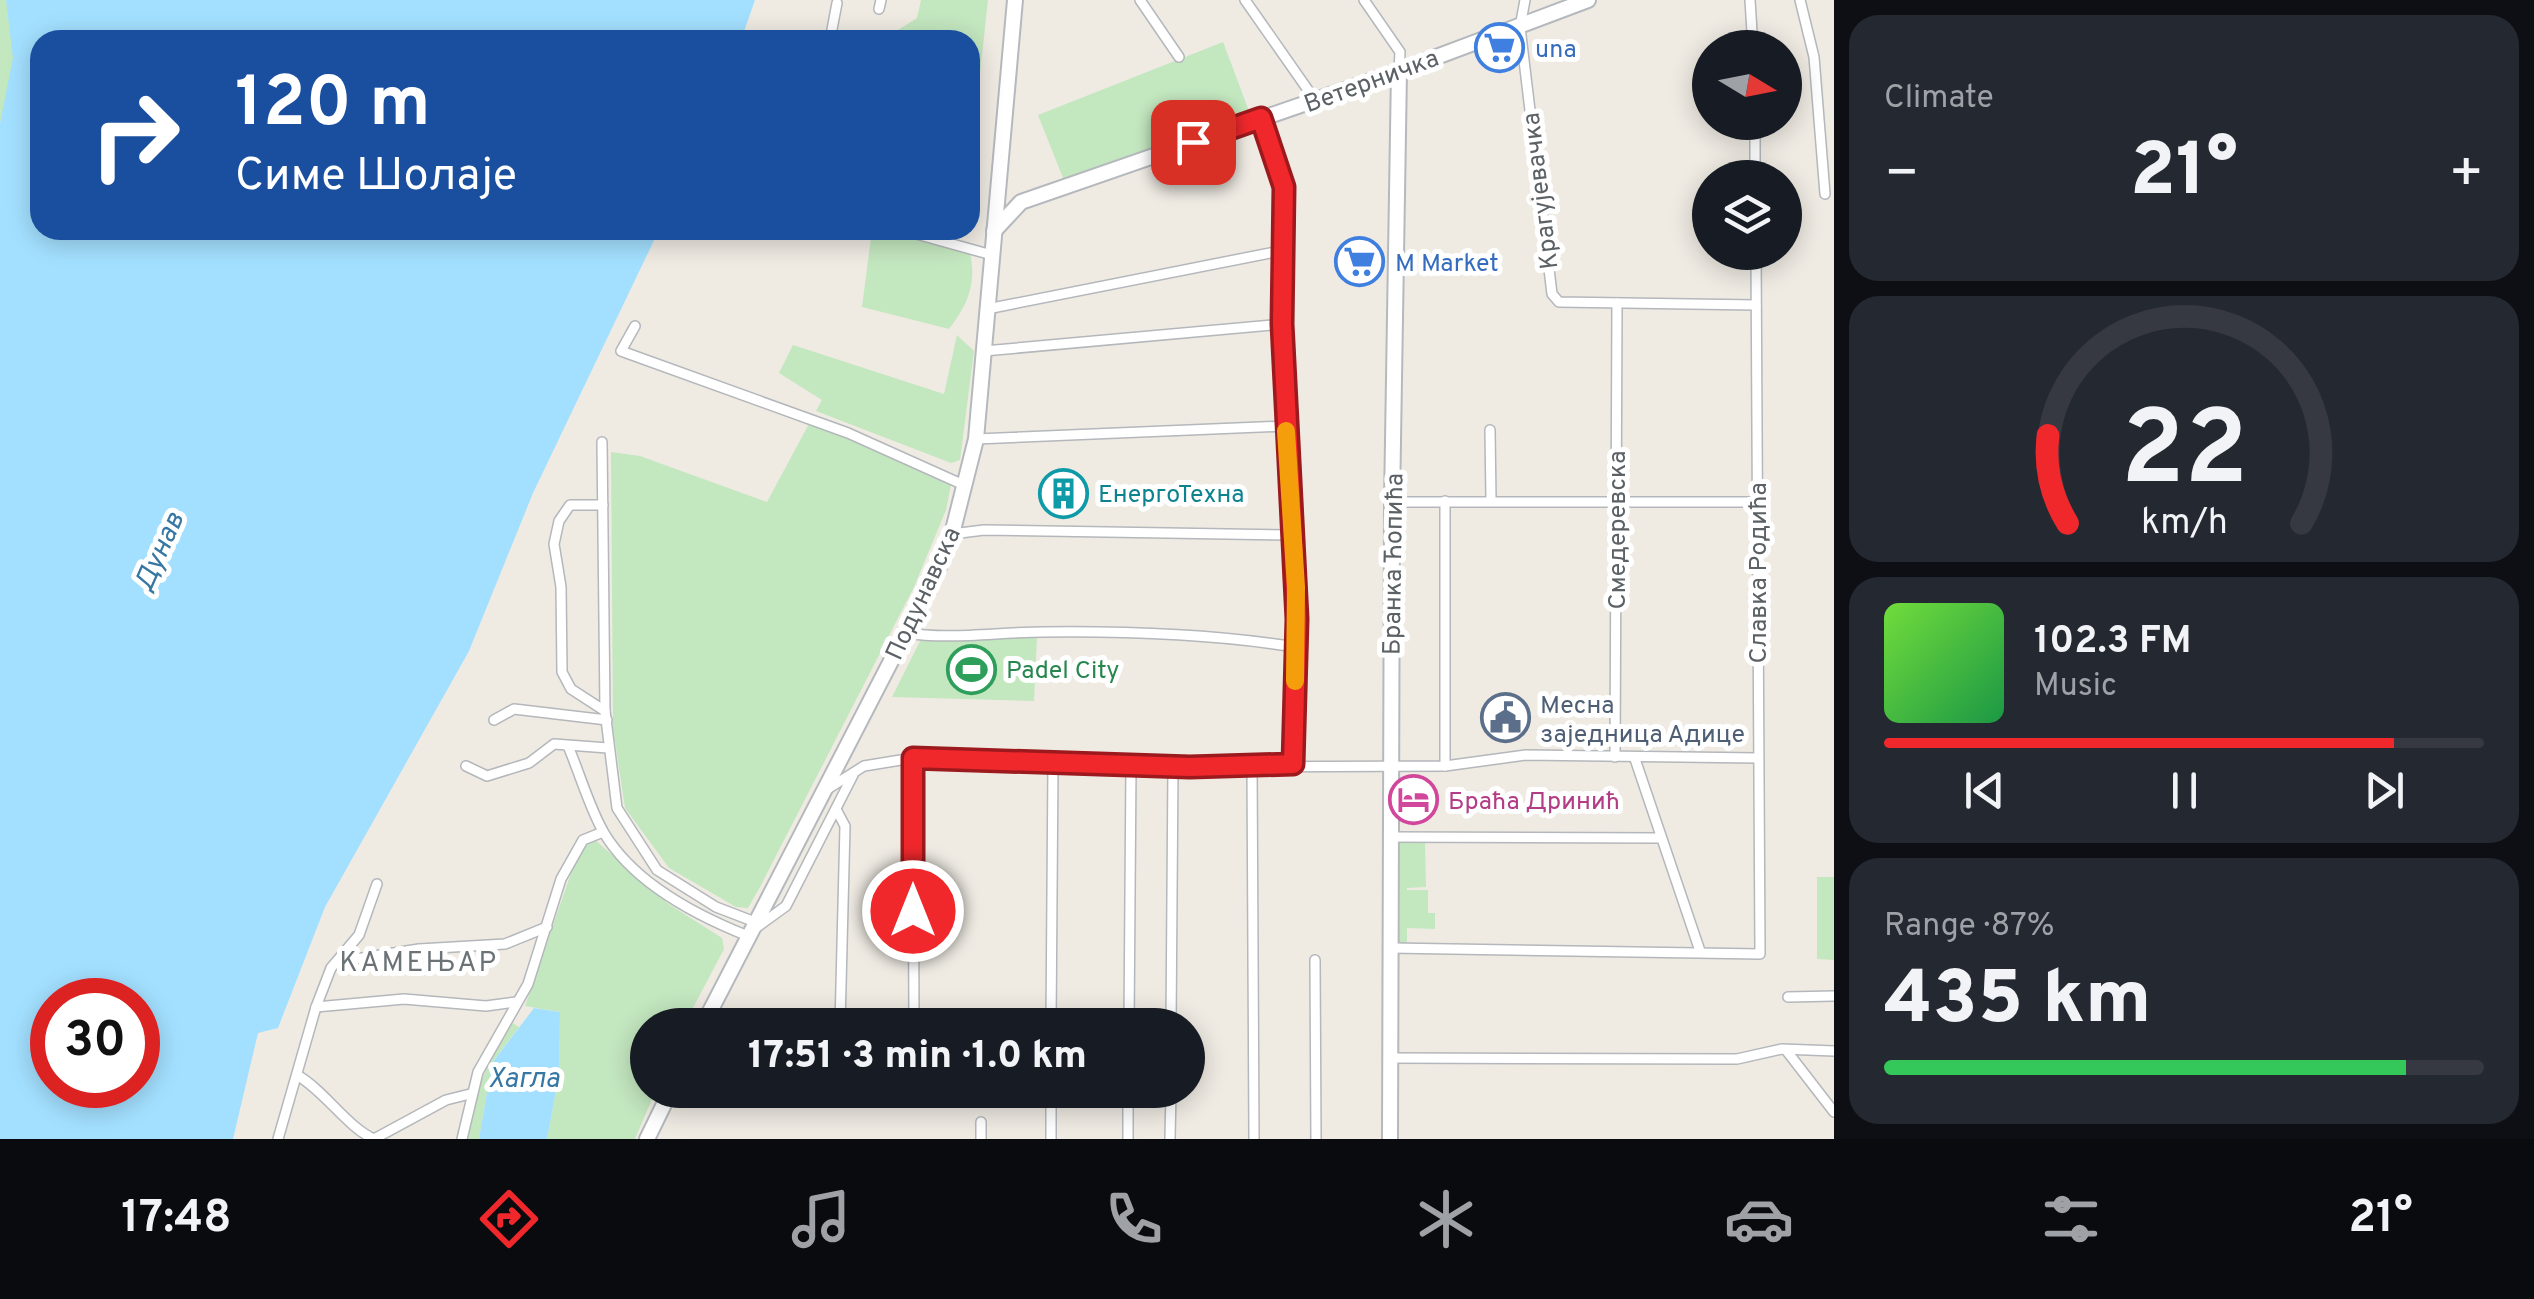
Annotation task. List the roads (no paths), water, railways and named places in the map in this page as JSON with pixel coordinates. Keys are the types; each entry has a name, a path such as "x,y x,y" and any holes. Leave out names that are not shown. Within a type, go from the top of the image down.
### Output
{"street":[{"name":"Подунавска","path":"712,1008 906,633 952,534 976,440 1015,0"},
{"path":"1140,0 1178,57"},
{"path":"1245,0 1315,100"},
{"name":"Бранка Ћопића","path":"1364,0 1400,52 1392,502 1390,1139"},
{"name":"Крагујевачка","path":"1525,0 1520,27 1552,294 1560,302 1756,305"},
{"name":"Ветерничка","path":"994,232 1022,202 1400,71 1588,0"},
{"path":"1750,0 1752,30"},
{"path":"1800,0 1814,57 1825,194"},
{"path":"832,30 837,4"},
{"path":"1261,118 1283,177 1282,324 1290,535 1296,587 1293,764"},
{"path":"938,240 992,255"},
{"path":"987,309 1285,250"},
{"name":"Славка Родића","path":"1700,951 1760,954 1756,270"},
{"name":"Смедеревска","path":"1615,756 1617,302"},
{"path":"984,351 1282,324"},
{"path":"634,326 622,351 848,434 966,486"},
{"path":"976,440 1286,426"},
{"path":"1490,430 1491,500"},
{"path":"602,442 606,715 618,808 657,870 751,929"},
{"path":"1445,501 1446,766"},
{"path":"1392,502 1756,502"},
{"path":"603,505 570,505 560,521 554,544 561,587 562,672 571,689 606,715"},
{"path":"952,534 984,530 1290,535"},
{"path":"906,633 937,638 966,632 1050,632 1252,640 1296,647"},
{"path":"494,720 514,709 606,715"},
{"path":"466,766 487,776 529,763 554,744 608,748"},
{"path":"568,746 604,832 620,854 676,901 758,930 786,906 854,773"},
{"path":"824,791 864,766 913,758 1173,766 1446,766 1508,755 1758,758"},
{"path":"913,758 914,1008"},
{"path":"1391,948 1700,951 1635,759"},
{"path":"1051,1008 1052,762"},
{"path":"1129,1008 1131,765"},
{"path":"1171,1008 1173,766"},
{"path":"1252,766 1254,1139"},
{"path":"837,810 846,826 841,1008"},
{"path":"462,1139 470,1094 490,1044 537,963 569,864 583,840 604,832"},
{"path":"1390,837 1659,838"},
{"path":"278,1139 316,1007 336,962 359,935 377,884"},
{"path":"336,962 418,949 505,944 547,927"},
{"path":"1315,960 1316,1139"},
{"path":"1788,997 1834,996"},
{"path":"316,1007 404,999 486,1006 516,1002"},
{"path":"1391,1058 1737,1059 1786,1050 1834,1051"},
{"path":"1786,1050 1834,1112"},
{"path":"297,1075 327,1095 361,1133 374,1139 446,1100 470,1094"},
{"path":"648,1139 662,1108"},
{"path":"1051,1108 1051,1139"},
{"path":"1128,1108 1128,1139"},
{"path":"1170,1139 1171,1108"},
{"path":"981,1122 981,1139"}],"water":[{"name":"Дунав","path":"6,0 755,0 744,30 30,30 30,240 654,240 533,493 469,651 325,907 278,1028 258,1033 233,1139 0,1139 0,123 13,58"},
{"name":"Хагла","path":"534,1008 560,1012 559,1074 547,1139 479,1139 492,1063"}],"place":[{"name":"una","path":"1500,48"},
{"name":"M Market","path":"1360,262"},
{"name":"ЕнергоТехна","path":"1063,493"},
{"name":"Padel City","path":"971,669"},
{"name":"Месна заједница Адице","path":"1505,718"},
{"name":"Браћа Дринић","path":"1413,800"}],"district":[{"name":"КАМЕЊАР","path":"419,961"}]}
